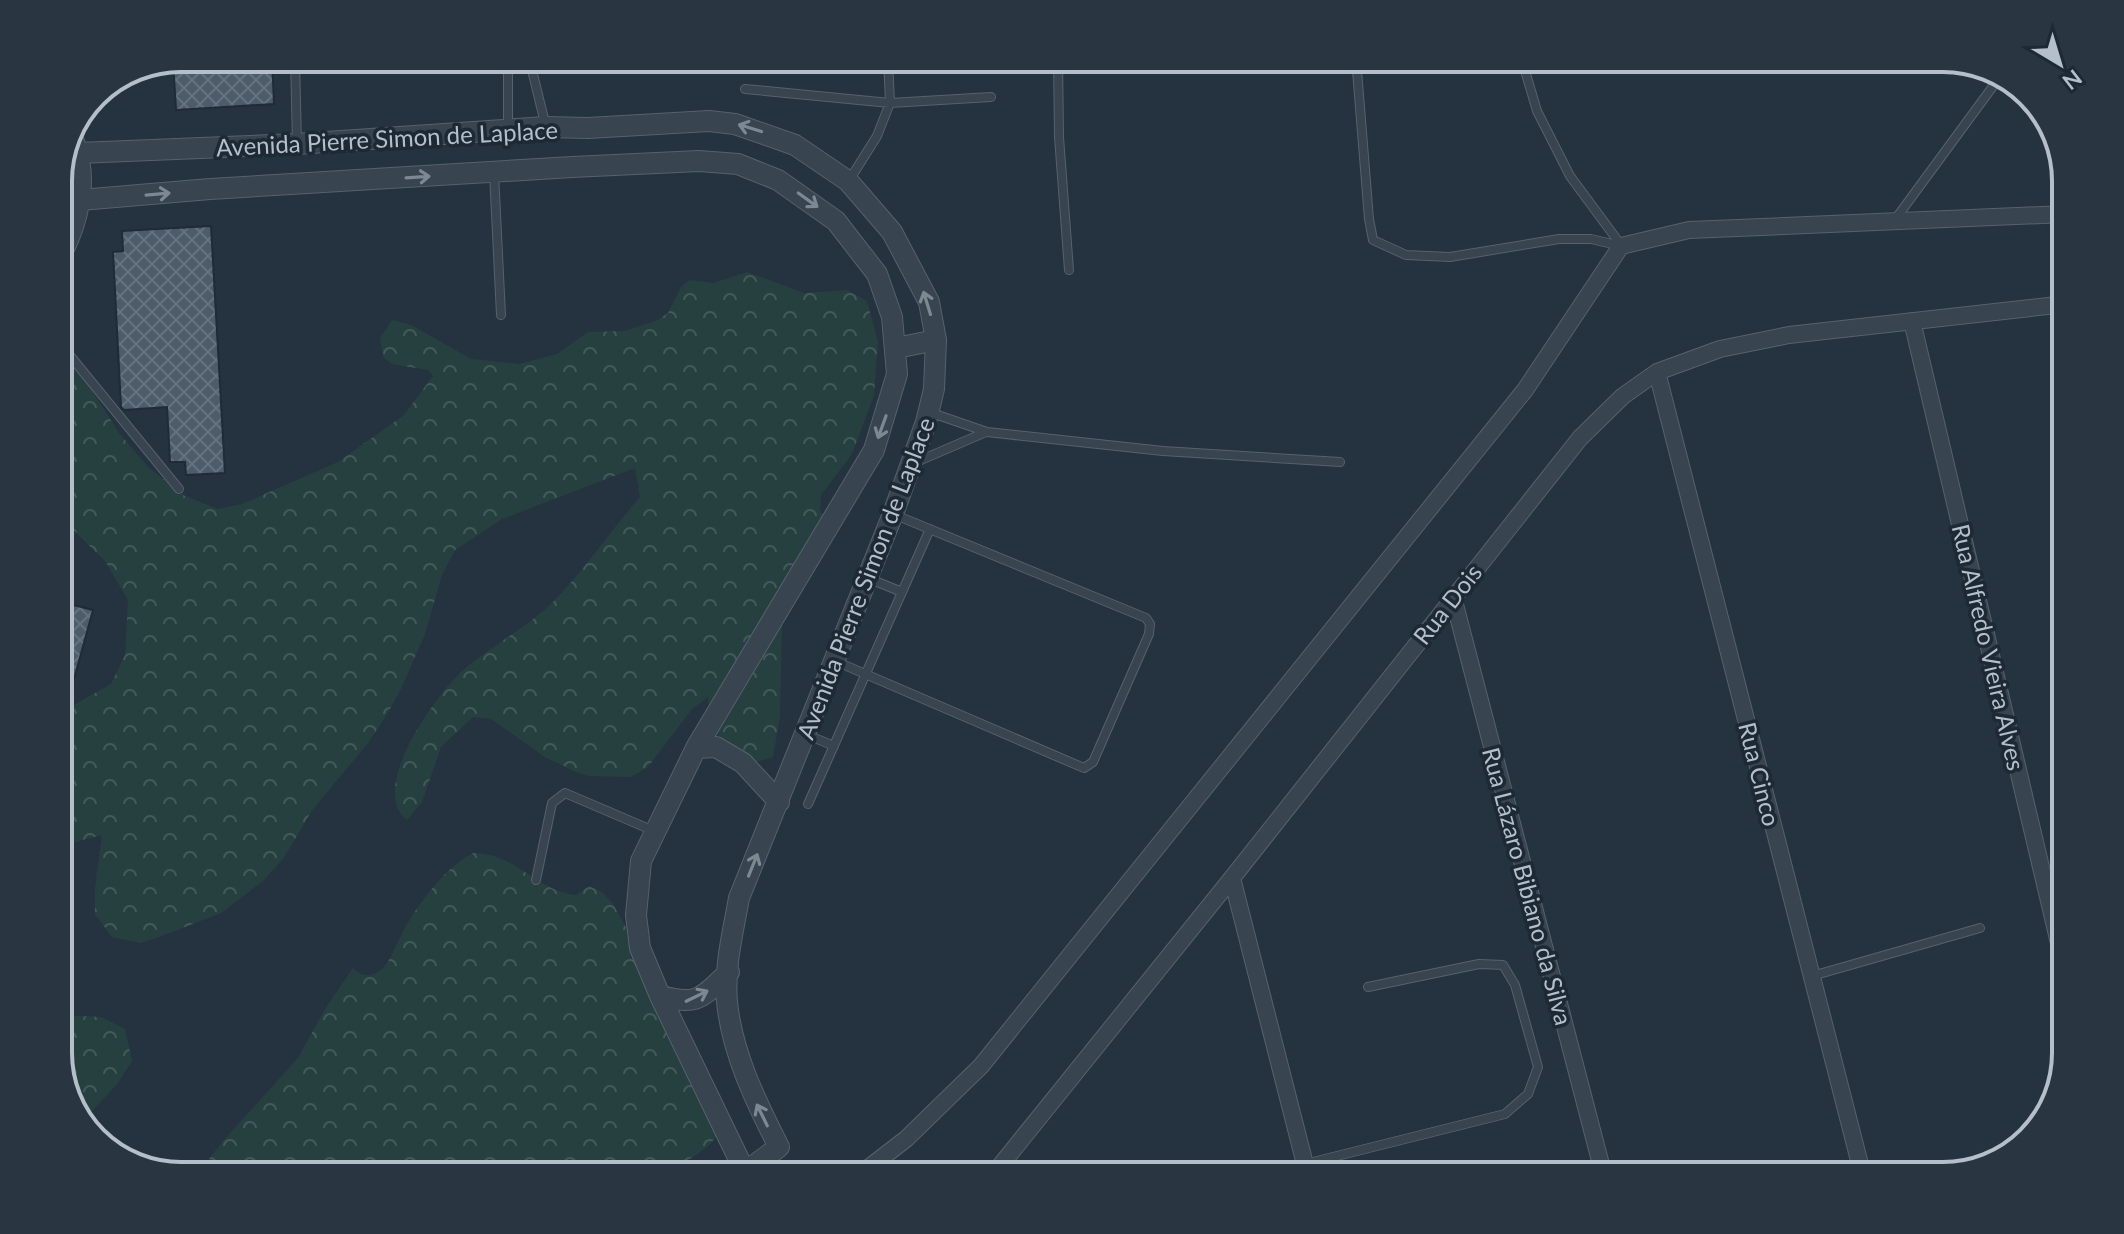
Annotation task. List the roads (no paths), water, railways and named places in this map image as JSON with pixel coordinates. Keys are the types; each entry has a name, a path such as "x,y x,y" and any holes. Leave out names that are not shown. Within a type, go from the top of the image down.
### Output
{"street":[{"name":"Avenida Pierre Simon de Laplace","path":"78,147 297,144 508,129 709,121 735,124 795,145 848,181 892,232 929,302 936,340 934,389 929,412 893,514 739,898 729,953 727,1002 739,1055 755,1100 779,1147 756,1162"},
{"path":"72,234 80,200 76,152"},
{"name":"Avenida Pierre Simon de Laplace","path":"80,200 494,172 699,161 738,164 778,180 836,221 877,274 892,317 897,374 874,450 696,748 641,861 636,915 640,948 733,1162"},
{"path":"876,1162 906,1139 981,1066 1525,390 1621,246 1689,230 2052,215"},
{"name":"Rua Dois","path":"1003,1162 1580,438 1623,396 1657,372 1720,349 1789,335 2052,306"},
{"name":"Rua Alfredo Vieira Alves","path":"1912,321 2052,914"},
{"path":"896,348 936,340"},
{"name":"Rua Cinco","path":"1657,372 1859,1162"},
{"name":"Rua Lázaro Bibiano da Silva","path":"1453,597 1600,1162"},
{"path":"696,748 716,747 743,763 779,802"},
{"path":"1232,878 1305,1162"},
{"path":"660,996 685,1002 698,999 729,972"}],"lane":[{"path":"295,72 297,144"},
{"path":"508,72 508,129"},
{"path":"533,72 546,127"},
{"path":"848,181 877,136 890,103 889,72"},
{"path":"1058,72 1059,137 1069,270"},
{"path":"1357,72 1373,240 1406,255 1450,257 1559,239 1591,239 1621,246"},
{"path":"1525,72 1537,111 1570,176 1621,246"},
{"path":"1894,221 1994,85"},
{"path":"745,89 890,103 991,97"},
{"path":"494,172 501,315"},
{"path":"72,358 179,489"},
{"path":"929,412 987,432 1163,451 1340,462"},
{"path":"911,465 987,432"},
{"path":"834,660 1084,768 1093,762 1149,634 1150,624 1146,618 893,514"},
{"path":"808,804 930,529"},
{"path":"867,578 902,592"},
{"path":"805,734 834,746"},
{"path":"536,880 552,803 565,793 655,831"},
{"path":"1812,976 1980,928"},
{"path":"1335,1162 1505,1114 1528,1094 1538,1067 1515,985 1503,965 1479,964 1368,987"}]}
